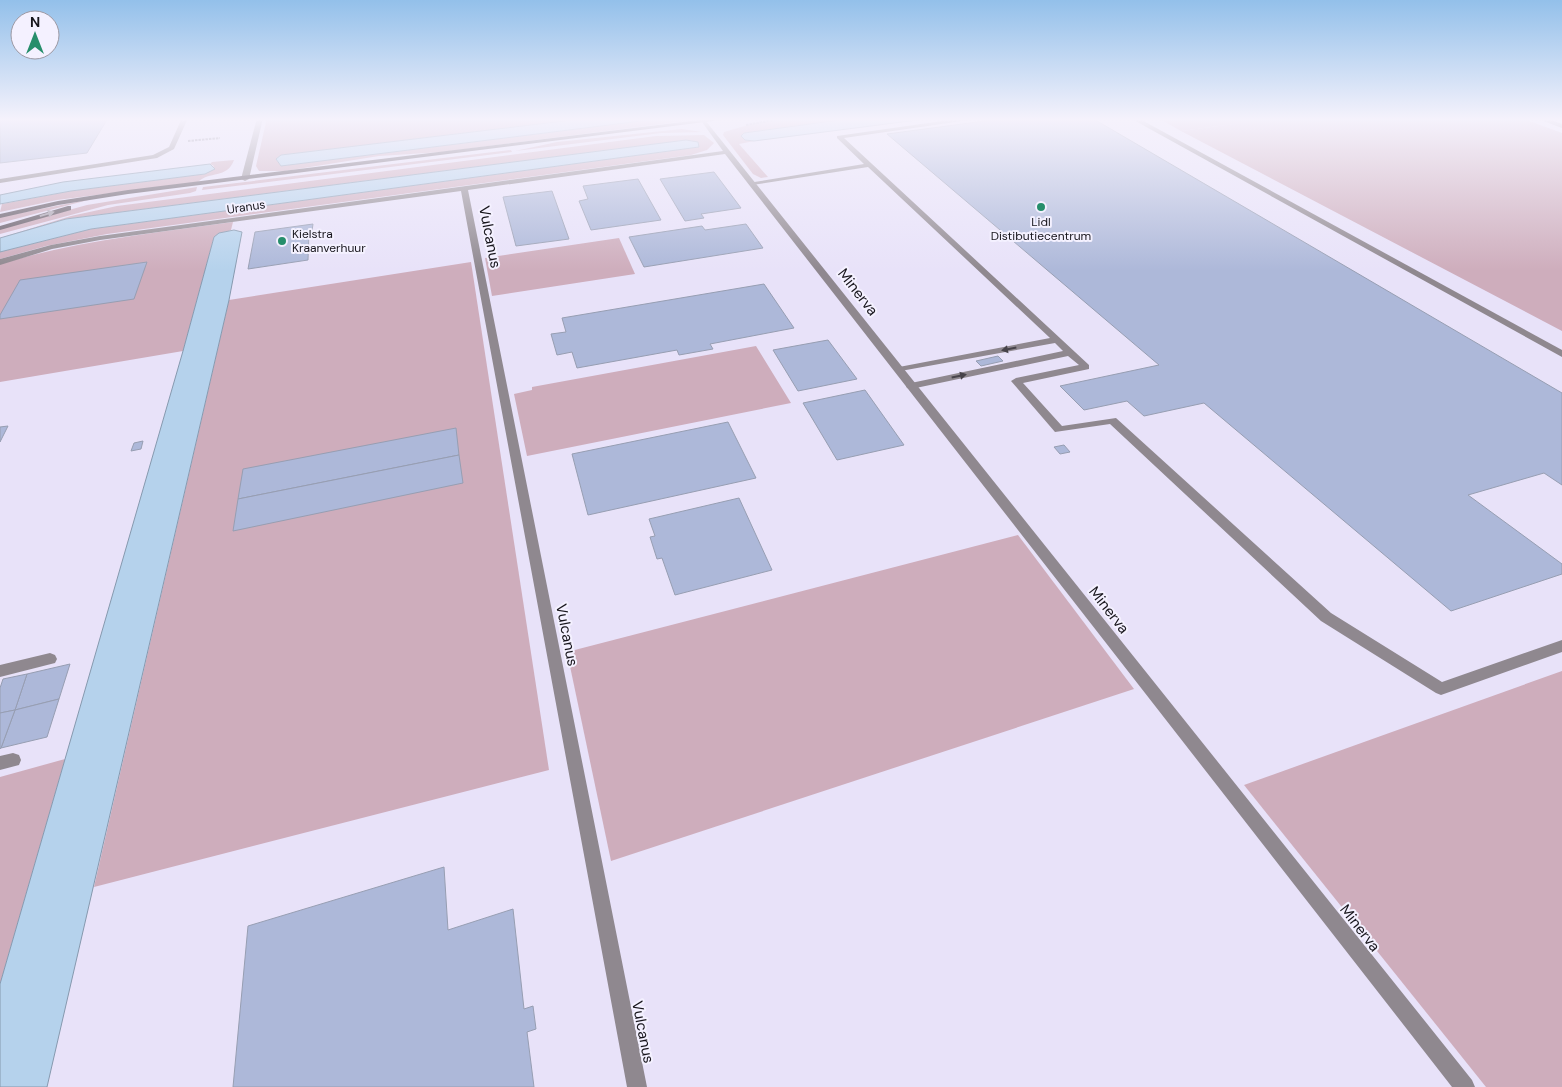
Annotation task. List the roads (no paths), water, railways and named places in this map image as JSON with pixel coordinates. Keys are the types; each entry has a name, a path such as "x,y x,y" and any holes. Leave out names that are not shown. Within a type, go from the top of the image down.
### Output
{"main road":[{"path":"0,216 66,201 328,169"},
{"path":"0,228 81,205 149,191"}],"street":[{"path":"0,181 80,169"},
{"path":"245,179 248,169"},
{"name":"Uranus","path":"0,262 51,247 100,238 608,169"},
{"name":"Minerva","path":"740,169 1465,1087"},
{"path":"752,184 846,169"},
{"path":"873,169 1086,367 1016,381 1059,430 1112,420 1326,617 1441,689 1562,646"},
{"path":"1225,169 1562,354"},
{"name":"Vulcanus","path":"464,189 637,1087"},
{"path":"899,370 1057,340"},
{"path":"911,386 1071,352"},
{"path":"0,671 50,659"}],"water":[{"path":"171,169 215,169 205,174 71,191 0,204 0,195 63,182"},
{"path":"461,169 538,169 91,229 0,252 0,238 66,219"},
{"path":"234,230 242,232 229,300 47,1087 0,1087 0,984 183,351 214,237 219,233"}],"place":[{"name":"Lidl Distibutiecentrum","path":"1041,207"},
{"name":"Kielstra Kraanverhuur","path":"282,241"}]}
